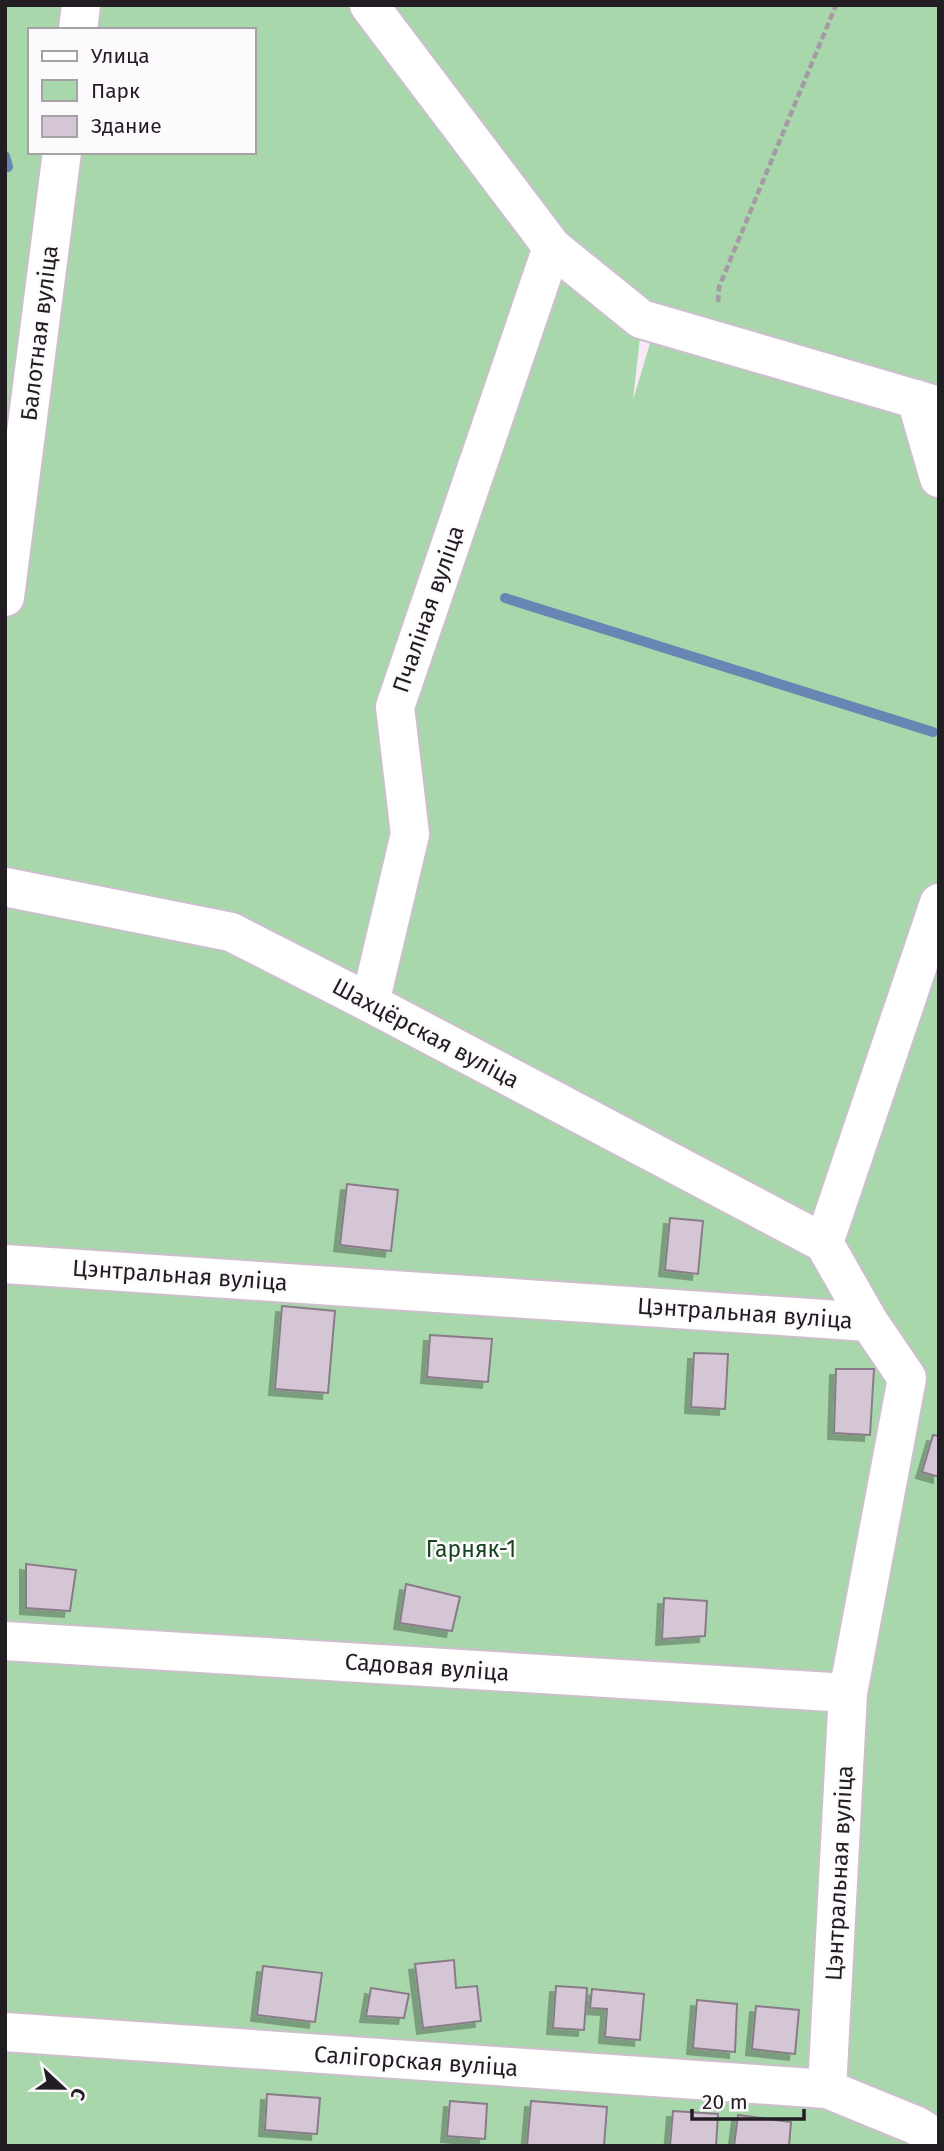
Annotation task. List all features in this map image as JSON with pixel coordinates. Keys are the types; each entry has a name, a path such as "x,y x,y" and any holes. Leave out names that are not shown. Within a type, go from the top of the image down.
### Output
{"street":[{"path":"78,28 81,5"},
{"path":"369,5 552,247 641,319 927,403 939,478"},
{"name":"Балотная вуліца","path":"5,597 62,154"},
{"name":"Пчаліная вуліца","path":"370,1003 410,834 395,707 552,247"},
{"name":"Шахцёрская вуліца","path":"5,887 231,932 824,1243"},
{"path":"869,1322 824,1243 939,902"},
{"name":"Цэнтральная вуліца","path":"5,1264 869,1322 923,1385 848,1693 827,2089"},
{"name":"Садовая вуліца","path":"5,1641 848,1693"},
{"name":"Салігорская вуліца","path":"5,2032 827,2089 915,2125 939,2139"}],"path":[{"path":"716,341 719,287 836,5"}],"green space":[{"name":"Гарняк-1","path":"5,5 939,5 939,388 644,301 633,400 651,340 939,425 939,2146 5,2146"}],"building":[{"path":"347,1184 398,1190 391,1251 340,1245"},
{"path":"670,1218 703,1221 698,1274 665,1270"},
{"path":"282,1306 335,1311 328,1393 275,1389"},
{"path":"430,1335 492,1339 488,1382 427,1377"},
{"path":"694,1353 728,1354 725,1409 691,1407"},
{"path":"836,1369 874,1369 870,1435 834,1433"},
{"path":"933,1435 939,1436 939,1477 922,1472"},
{"path":"26,1564 76,1570 70,1611 26,1608"},
{"path":"406,1584 460,1597 452,1631 400,1623"},
{"path":"664,1598 707,1601 705,1636 662,1639"},
{"path":"454,1960 456,1988 477,1986 481,2021 423,2028 415,1964"},
{"path":"263,1966 322,1973 315,2022 257,2015"},
{"path":"556,1986 587,1988 584,2030 553,2028"},
{"path":"371,1988 409,1994 404,2018 366,2016"},
{"path":"592,1989 644,1994 640,2040 605,2037 607,2009 590,2008"},
{"path":"697,2000 737,2004 735,2052 693,2048"},
{"path":"756,2006 799,2010 795,2054 752,2049"},
{"path":"267,2094 320,2098 317,2134 265,2130"},
{"path":"450,2101 487,2104 485,2139 447,2136"},
{"path":"531,2101 607,2107 604,2146 527,2146"},
{"path":"673,2111 718,2114 716,2146 670,2146"},
{"path":"738,2115 791,2122 789,2146 734,2146"}],"waterway":[{"path":"5,156 8,167"},
{"path":"505,598 933,732"}]}
